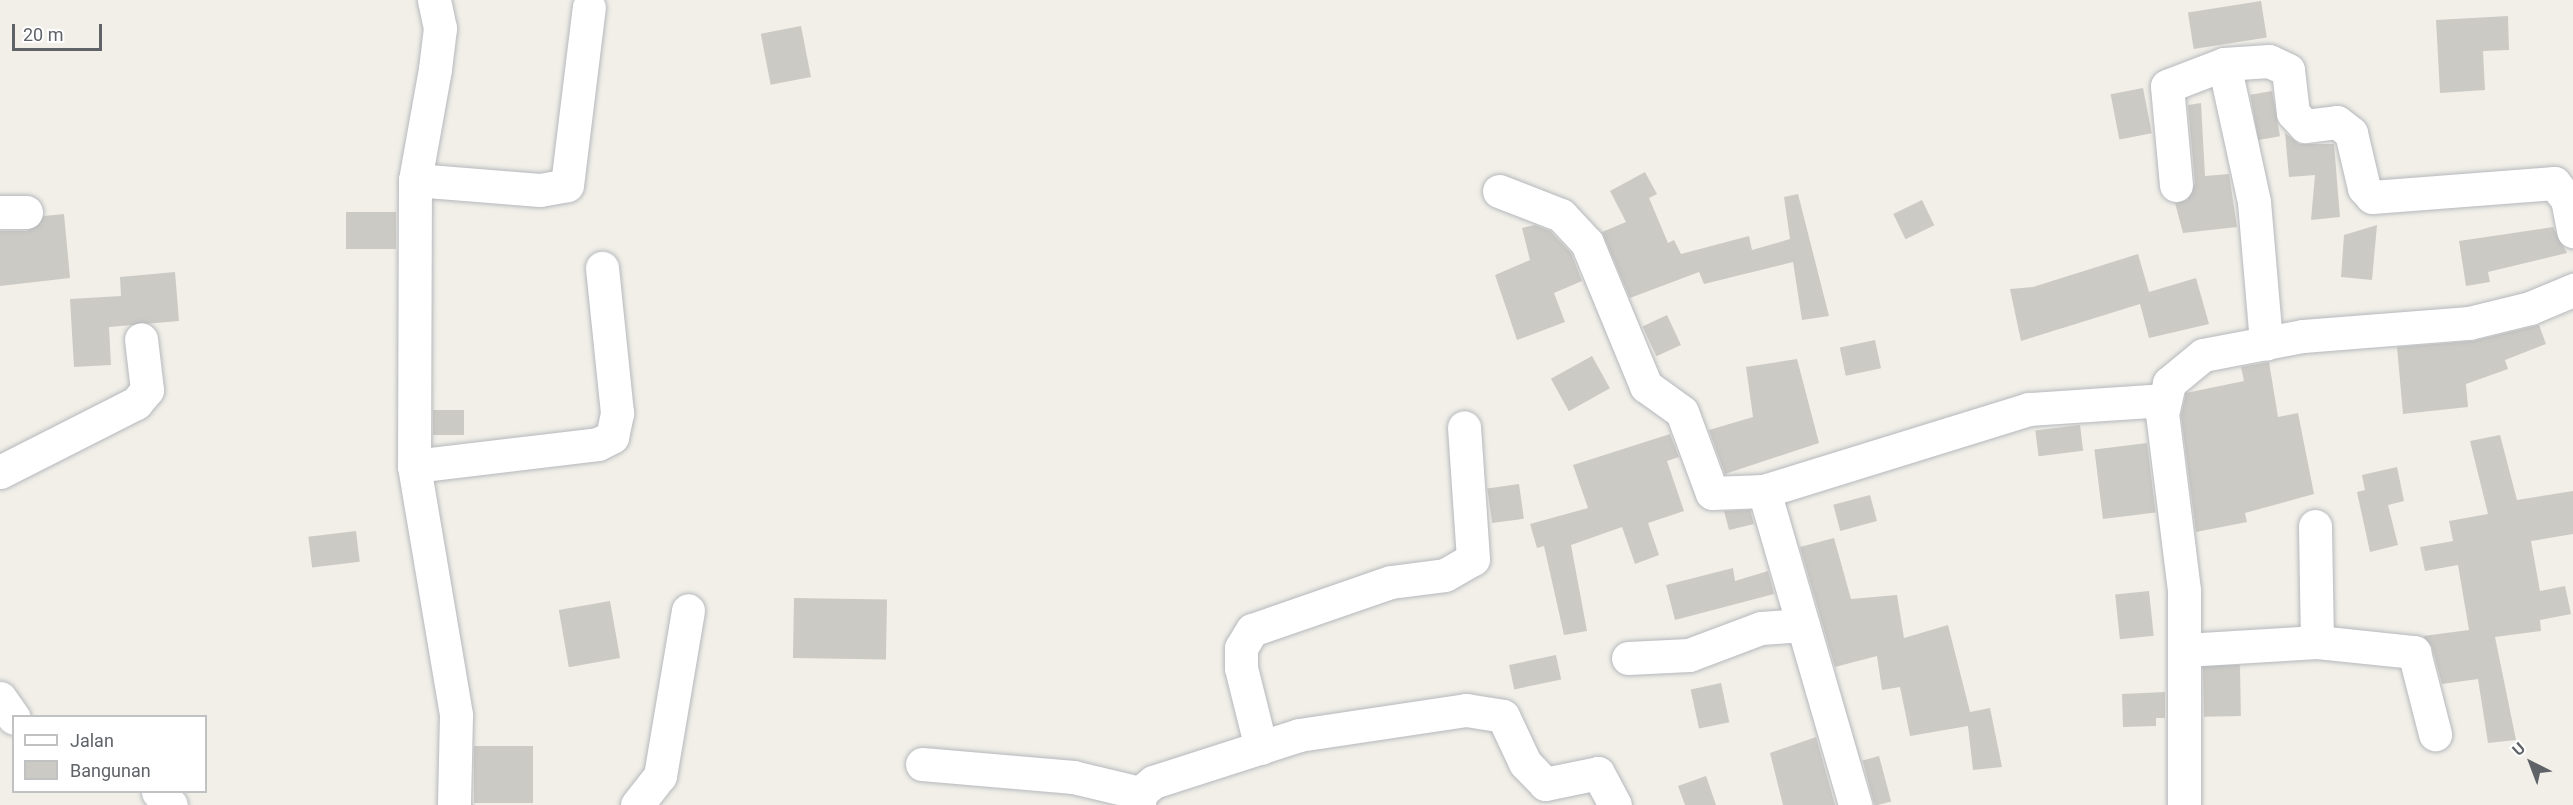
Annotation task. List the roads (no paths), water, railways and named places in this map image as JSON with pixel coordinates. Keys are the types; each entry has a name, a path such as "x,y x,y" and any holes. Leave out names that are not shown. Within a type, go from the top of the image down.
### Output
{"street":[{"path":"434,0 440,28 415,180 414,466 456,715 454,805"},
{"path":"415,180 540,190 567,185 589,7"},
{"path":"2176,185 2167,86 2224,64 2269,61 2286,67 2297,119 2305,126 2337,122 2351,133 2364,188 2372,197 2554,183 2567,199 2573,231"},
{"path":"2224,64 2254,202 2265,343"},
{"path":"1499,191 1561,215 1587,243 1646,386 1682,412 1712,493 1764,491 2029,409 2164,400"},
{"path":"414,466 598,444 612,437 617,414 602,268"},
{"path":"2184,805 2185,650 2164,400 2169,383 2187,363 2265,343 2358,329 2469,323 2530,308 2573,290"},
{"path":"0,472 136,403 147,390 141,339"},
{"path":"1261,748 1242,668 1241,648 1252,630 1391,582 1445,575 1473,559 1464,427"},
{"path":"1764,491 1855,805"},
{"path":"2315,526 2317,642"},
{"path":"637,805 660,776 688,610"},
{"path":"1629,658 1689,655 1761,628 1803,625"},
{"path":"2185,650 2317,642 2414,652 2435,734"},
{"path":"922,764 1073,777 1139,799 1153,782 1299,735 1488,710 1508,723 1525,763 1545,784 1598,773 1615,805"},
{"path":"159,793 171,805"}]}
